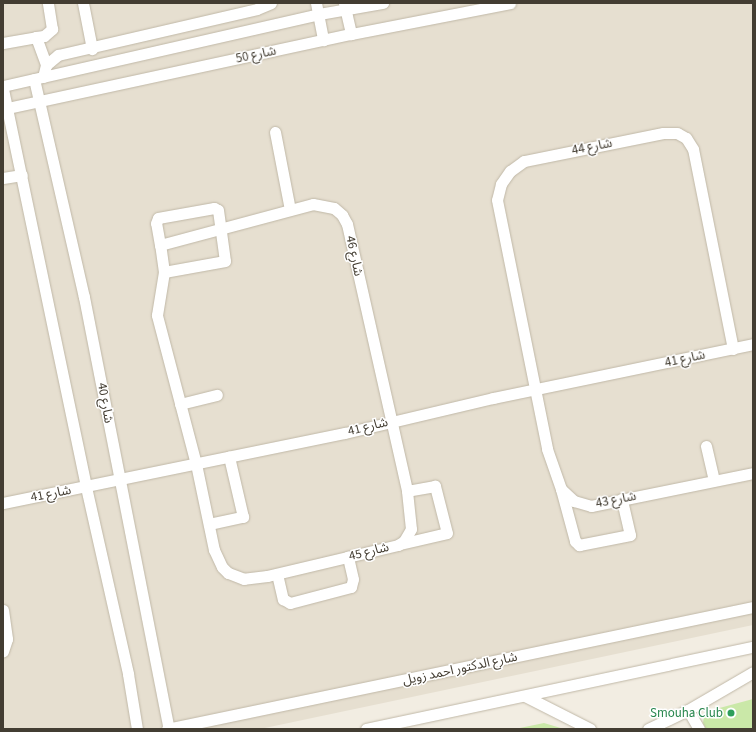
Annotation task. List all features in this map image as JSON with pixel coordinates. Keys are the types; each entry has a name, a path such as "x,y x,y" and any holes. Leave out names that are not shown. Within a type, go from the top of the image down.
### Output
{"street":[{"path":"3,43 44,36 52,29 48,3"},
{"path":"83,3 92,49"},
{"path":"38,78 46,65 58,55 92,49 257,9 271,3"},
{"path":"316,3 323,40"},
{"name":"شارع 50","path":"3,88 38,78 319,14 345,6 383,3"},
{"name":"شارع 50","path":"6,108 351,34 510,3"},
{"path":"345,6 351,34"},
{"path":"36,38 46,65"},
{"name":"شارع 40","path":"38,78 39,101 68,221 168,729"},
{"path":"3,88 86,487 128,674 137,729"},
{"path":"274,132 290,210"},
{"name":"شارع 44","path":"536,391 497,200 501,184 510,171 524,161 663,133 676,133 686,138 693,149 733,349"},
{"path":"3,178 22,175"},
{"name":"شارع 46","path":"160,245 290,210 324,204 334,208 342,215 347,224 390,422"},
{"path":"164,272 224,262 226,258 218,210 215,208 160,217 156,222 164,272 157,315 196,464 209,524 242,517 229,457"},
{"name":"شارع 41","path":"3,503 196,464 753,344"},
{"name":"شارع 43","path":"536,391 549,456 561,489 574,501 591,506 753,473"},
{"path":"180,404 217,395"},
{"name":"شارع 45","path":"209,524 217,560 228,573 236,577 252,578 277,574 398,545 404,541 411,529 407,491 390,422"},
{"path":"706,446 714,480"},
{"path":"398,545 446,533 435,486 407,491"},
{"path":"561,489 575,541 579,545 630,535 622,499"},
{"path":"277,574 283,600 290,603 351,587 354,579 348,557"},
{"name":"شارع الدكتور احمد زويل","path":"168,729 753,607"},
{"path":"3,610 7,639 3,651"},
{"path":"366,729 753,647"},
{"path":"648,729 664,726 688,710 753,672"},
{"path":"525,696 590,729"},
{"path":"688,710 699,729"}],"shaded area":[{"path":"3,3 753,3 753,625 260,729 3,729"}],"green space":[{"name":"Smouha Club","path":"753,699 753,729 706,729 703,723 704,716 712,710"},
{"path":"544,723 564,729 515,729"}],"place":[{"name":"Smouha Club","path":"731,713"}]}
